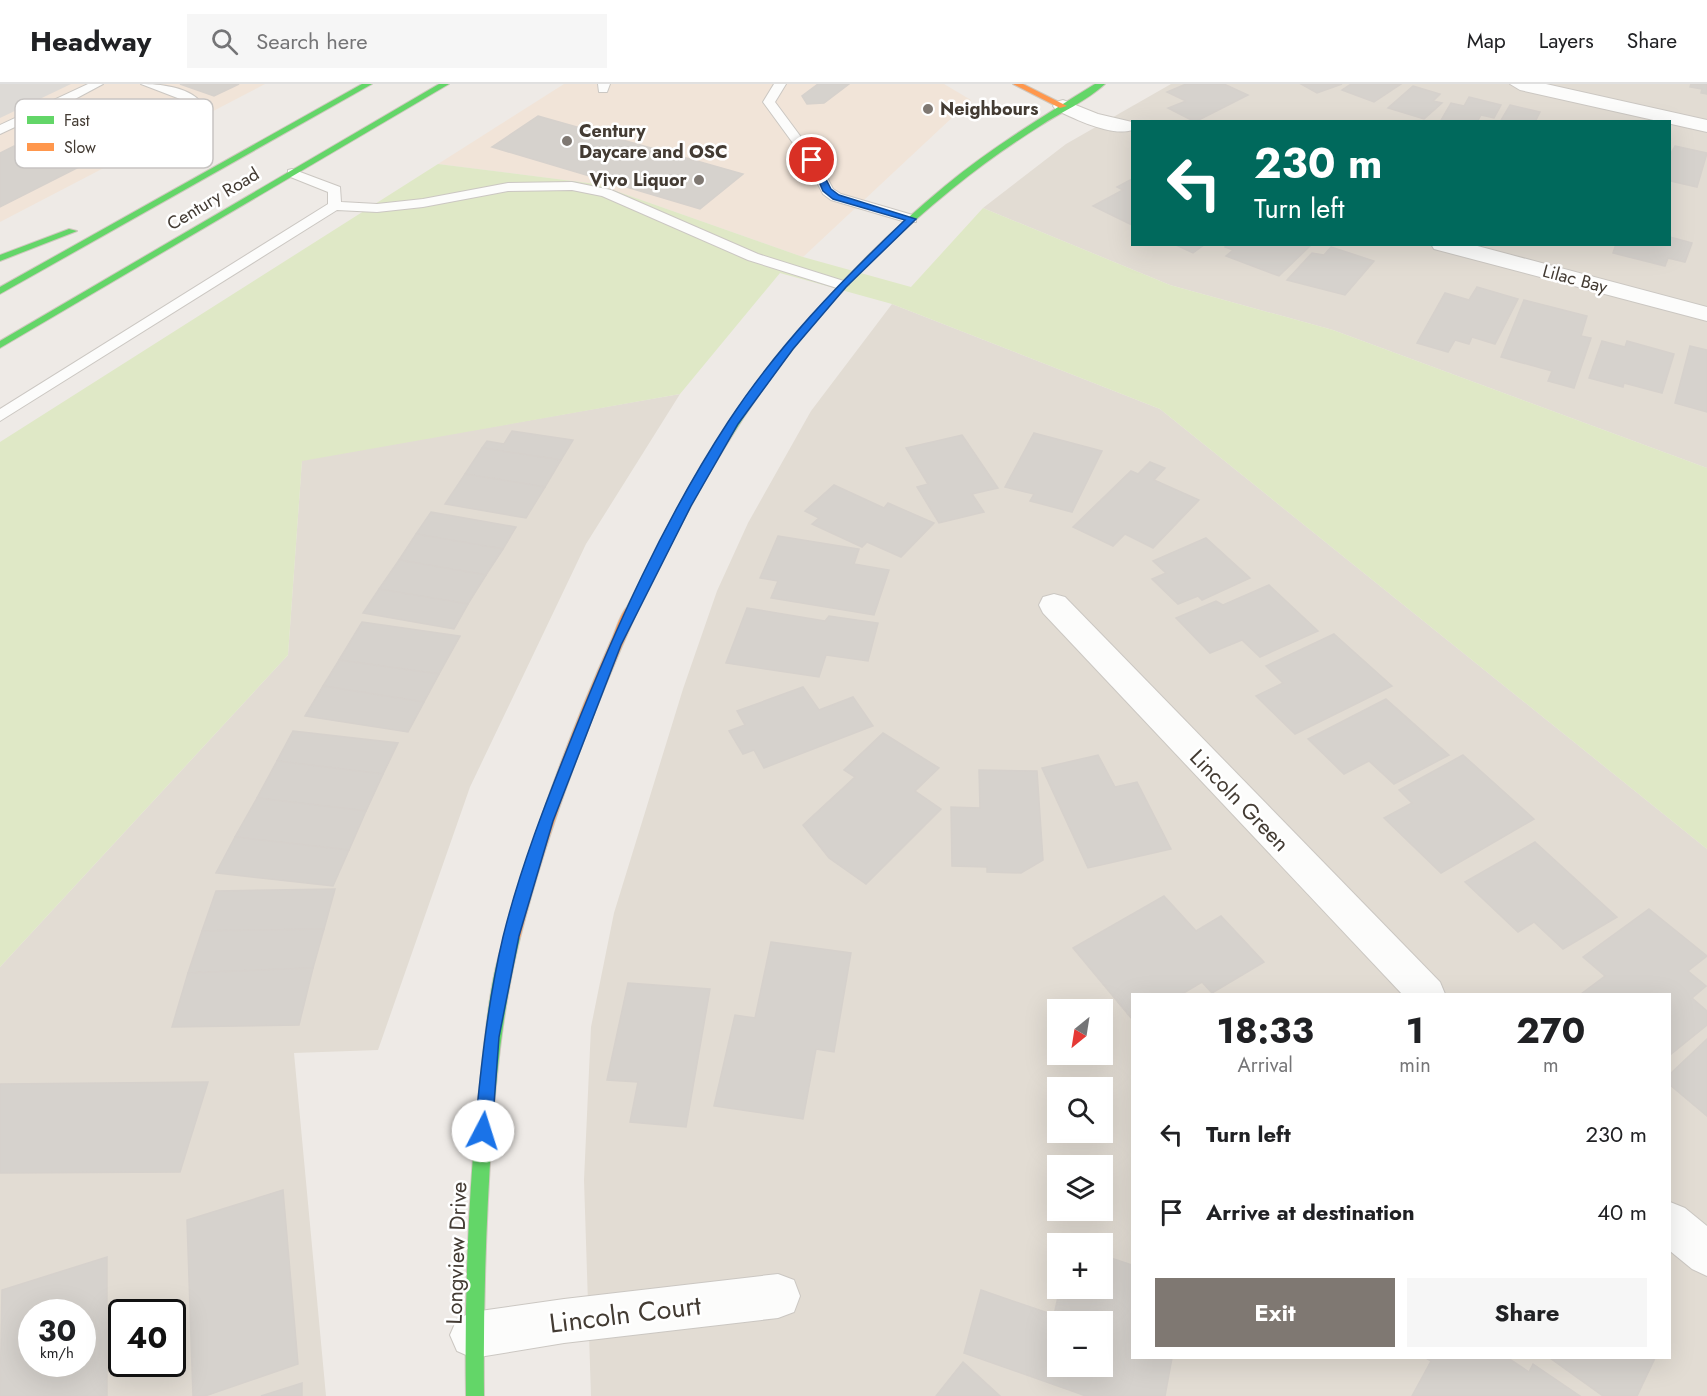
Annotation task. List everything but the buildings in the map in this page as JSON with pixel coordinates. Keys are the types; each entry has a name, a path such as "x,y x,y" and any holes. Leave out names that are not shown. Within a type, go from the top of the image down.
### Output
{"street":[{"name":"Century Road","path":"0,291 368,84"},
{"path":"311,162 422,84"},
{"name":"Century Road","path":"0,345 445,84"},
{"path":"1017,84 1073,97 1092,119 1129,128"},
{"name":"Longview Drive","path":"476,1396 473,1335 479,1178 491,1037 511,936 546,821 615,645 685,506 733,423 790,346 843,285 911,219 988,155 1073,97 1101,84"},
{"path":"1520,84 1707,126"},
{"path":"0,258 56,238 217,169"},
{"name":"Lilac Bay","path":"1450,246 1707,314"},
{"name":"Lincoln Green","path":"1054,605 1425,993"},
{"path":"1671,1224 1707,1254"},
{"name":"Lincoln Court","path":"473,1335 564,1321 778,1296"}],"lane":[{"path":"65,99 97,84"},
{"path":"147,84 192,99"},
{"path":"780,84 769,102 812,160 828,191 836,197 911,219"},
{"path":"0,130 15,123"},
{"path":"292,173 335,190 334,206"},
{"path":"0,416 334,206 377,208 423,203 508,187 572,186 606,193 753,257 843,285"}],"shaded area":[{"path":"0,84 265,84 213,111 213,99 15,99 15,168 104,168 0,222"},
{"path":"0,84 71,84 40,99 15,99 15,111 0,118"},
{"path":"564,84 944,84 971,100 803,257 596,184 438,164"},
{"path":"1171,84 1707,84 1707,468 1333,330 1170,285 983,208 1066,144"},
{"path":"892,304 1160,409 1707,849 1707,1396 591,1396 584,1180 591,1027 614,913 683,689 717,591 748,523 811,411"},
{"path":"680,394 586,544 470,787 378,1050 294,1053 326,1396 0,1396 0,967 288,655 302,460"}],"green space":[{"path":"438,164 596,184 803,257 911,287 983,208 1170,285 1333,330 1707,468 1707,849 1160,409 892,304 780,273 680,394 302,461 288,655 0,967 0,442"}],"traffic: fast":[{"path":"0,291 368,84"},
{"path":"0,345 445,84"},
{"path":"633,607 675,523 720,445 770,373 824,306 883,244 949,187 1021,134 1101,84"},
{"path":"0,258 72,231"},
{"path":"475,1396 475,1297 481,1165 494,1034 501,986 512,938"}],"traffic: slow":[{"path":"1017,84 1063,106"},
{"path":"512,938 550,811 597,688 633,607"}],"place":[{"name":"Neighbours","path":"928,109"},
{"name":"Century Daycare and OSC","path":"567,141"},
{"name":"Vivo Liquor","path":"699,180"}],"route":[{"path":"483,1131 491,1037 511,936 546,821 579,731 615,645 685,506 733,423 790,346 843,285 911,219 836,197 828,191 812,160"}]}
